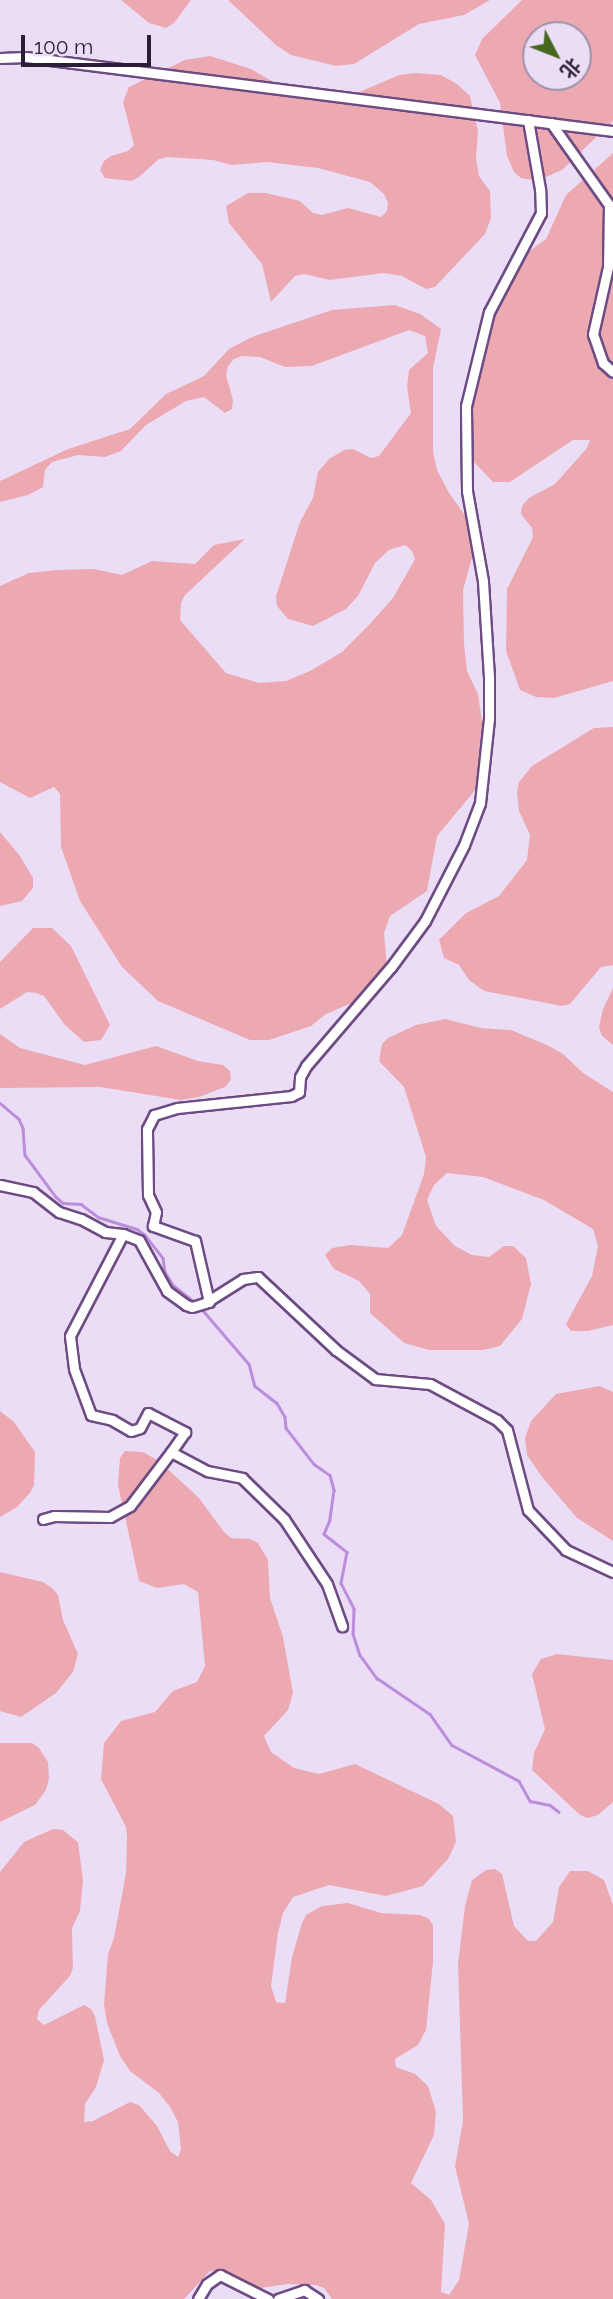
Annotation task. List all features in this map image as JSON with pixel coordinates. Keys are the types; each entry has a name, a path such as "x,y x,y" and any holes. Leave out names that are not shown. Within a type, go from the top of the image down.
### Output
{"street":[{"path":"0,58 26,57 613,131"},
{"path":"207,1302 195,1241 155,1229 153,1226 156,1212 148,1195 147,1129 154,1115 177,1108 291,1097 299,1092 300,1077 306,1066 418,932 464,845 480,803 489,719 489,677 483,581 467,491 466,406 489,312 541,213 540,189 528,120"},
{"path":"551,123 609,205 608,267 593,334 603,363 613,372"},
{"path":"0,1185 33,1192 59,1212 81,1219 105,1232 123,1234 139,1240 167,1291 192,1307 207,1302 243,1279 258,1277 336,1350 375,1379 430,1384 497,1420 507,1430 528,1510 566,1550 612,1572"},
{"path":"43,1519 54,1516 110,1517 130,1506 185,1432 148,1413 140,1428 131,1431 112,1420 91,1415 74,1369 69,1336 123,1234"},
{"path":"171,1452 207,1471 242,1478 284,1519 327,1584 342,1626"},
{"path":"198,2299 207,2284 220,2275 268,2299"},
{"path":"278,2299 304,2290 318,2299"}],"shaded area":[{"path":"121,0 191,0 174,23 166,28 149,23"},
{"path":"228,0 490,0 464,15 419,24 354,64 336,66 291,55 276,45"},
{"path":"522,0 613,0 613,121 562,170 537,181 521,178 514,172 507,156 500,103 475,55 482,39"},
{"path":"210,56 251,69 296,95 312,101 341,100 399,75 416,73 441,75 457,84 470,96 478,131 476,158 479,176 490,191 491,218 485,234 435,287 426,289 402,276 384,273 330,280 304,274 295,276 271,302 262,264 229,223 226,206 248,193 266,193 300,201 313,213 322,215 348,208 381,217 387,211 388,203 384,194 370,182 318,168 267,162 231,165 213,160 168,157 159,159 131,181 105,178 100,170 104,161 128,151 134,145 123,102 129,87 185,60"},
{"path":"613,153 613,681 554,698 536,697 520,690 506,651 507,589 533,537 532,528 521,514 522,506 529,498 555,484 587,448 590,440 573,440 510,482 493,482 474,462 471,406 493,318 508,277 524,255 546,239 566,195"},
{"path":"395,305 420,314 441,329 433,368 433,452 437,470 449,493 476,531 477,539 463,590 464,644 467,671 478,694 486,750 477,788 437,836 427,891 390,916 384,933 388,978 377,992 326,1014 311,1026 269,1040 250,1040 158,1001 122,967 80,901 61,847 60,794 54,787 30,798 0,782 0,586 29,573 94,569 122,575 152,561 195,564 214,545 245,539 185,595 181,603 180,620 226,673 259,683 286,681 310,671 342,652 369,625 393,598 415,559 412,551 405,545 389,550 375,563 358,596 346,609 313,626 288,619 277,606 276,596 300,522 313,498 318,472 329,459 344,450 353,449 371,458 379,456 411,413 407,387 409,370 428,353 425,336 409,330 312,366 285,367 260,357 242,356 234,359 228,366 226,375 233,400 232,409 225,413 204,397 186,401 146,425 121,451 105,457 78,455 52,462 45,470 43,487 28,495 0,502 0,481 68,449 130,429 166,394 204,376 229,349 252,337 332,310"},
{"path":"613,727 613,965 601,967 570,1004 562,1006 484,991 469,980 459,965 444,958 439,940 466,913 499,896 527,860 530,835 519,811 517,792 519,782 532,766 594,728"},
{"path":"0,832 20,856 33,878 33,888 22,901 0,906"},
{"path":"33,928 52,928 71,946 110,1025 101,1040 84,1042 64,1024 44,996 36,993 27,992 0,1009 0,962"},
{"path":"613,988 613,1045 602,1036 599,1027 603,1009"},
{"path":"445,1019 481,1028 511,1030 547,1045 613,1092 613,1325 588,1331 571,1331 566,1324 592,1276 598,1246 593,1229 544,1200 483,1177 447,1173 434,1185 427,1200 436,1226 455,1246 472,1255 489,1257 504,1246 513,1246 526,1258 531,1284 522,1319 500,1346 483,1350 429,1350 404,1343 370,1313 370,1294 359,1281 334,1269 325,1255 332,1248 350,1245 388,1248 402,1235 424,1174 426,1157 404,1087 379,1061 382,1044 388,1038 416,1025"},
{"path":"0,1034 20,1048 85,1065 156,1046 198,1061 223,1065 230,1071 231,1080 225,1087 199,1097 181,1100 100,1087 0,1088"},
{"path":"600,1386 613,1392 613,1541 577,1518 527,1455 525,1438 531,1421 556,1394"},
{"path":"0,1411 14,1422 35,1452 34,1485 30,1493 17,1507 0,1517"},
{"path":"125,1451 143,1452 159,1461 199,1498 224,1532 231,1538 250,1539 258,1543 268,1560 270,1598 283,1637 293,1693 288,1710 264,1736 271,1752 294,1768 319,1774 355,1764 439,1804 453,1816 456,1842 448,1859 423,1886 386,1896 329,1885 293,1897 283,1913 278,1933 271,1986 276,2002 285,2003 292,1957 302,1923 306,1915 322,1906 348,1903 381,1913 420,1915 428,1918 433,1925 433,1962 426,2030 418,2045 395,2059 396,2067 415,2074 428,2086 436,2112 434,2135 411,2183 431,2200 445,2224 441,2292 449,2295 459,2280 469,2224 455,2166 463,2121 458,1964 465,1906 472,1880 486,1870 495,1869 502,1874 514,1926 528,1941 536,1941 553,1922 559,1887 570,1871 588,1871 604,1880 613,1905 613,2299 332,2299 324,2288 316,2285 288,2284 260,2288 226,2272 210,2271 184,2299 0,2299 0,1872 24,1842 53,1829 63,1830 78,1842 83,1881 80,1911 72,1928 73,1968 70,1976 39,2010 37,2019 44,2025 84,2005 91,2009 95,2016 104,2060 96,2087 85,2104 84,2122 93,2121 130,2102 139,2105 157,2126 170,2151 178,2157 181,2149 178,2122 170,2107 159,2093 130,2071 120,2056 107,2023 104,2004 108,1954 114,1938 126,1873 127,1837 126,1827 101,1779 104,1743 121,1721 155,1712 173,1691 197,1682 205,1666 198,1592 184,1584 157,1588 139,1581 118,1485 120,1458"},
{"path":"0,1572 43,1582 52,1588 58,1595 63,1620 78,1654 73,1672 56,1693 21,1717 0,1711"},
{"path":"557,1654 613,1660 613,1802 598,1815 588,1818 580,1815 532,1770 534,1753 545,1729 532,1674 541,1659"},
{"path":"0,1743 32,1743 39,1748 48,1762 49,1779 46,1790 35,1805 0,1822"}],"waterway":[{"path":"0,1103 19,1119 23,1128 25,1155 56,1197 63,1203 81,1204 98,1217 137,1229 145,1235 163,1258 165,1272 173,1285 196,1303"},
{"path":"201,1308 249,1364 255,1386 277,1403 285,1417 286,1428 314,1464 330,1475 334,1490 330,1520 324,1534 347,1552 341,1583 354,1609 353,1634 360,1655 377,1678 430,1714 452,1745 519,1781 530,1801 550,1805 559,1812"}]}
